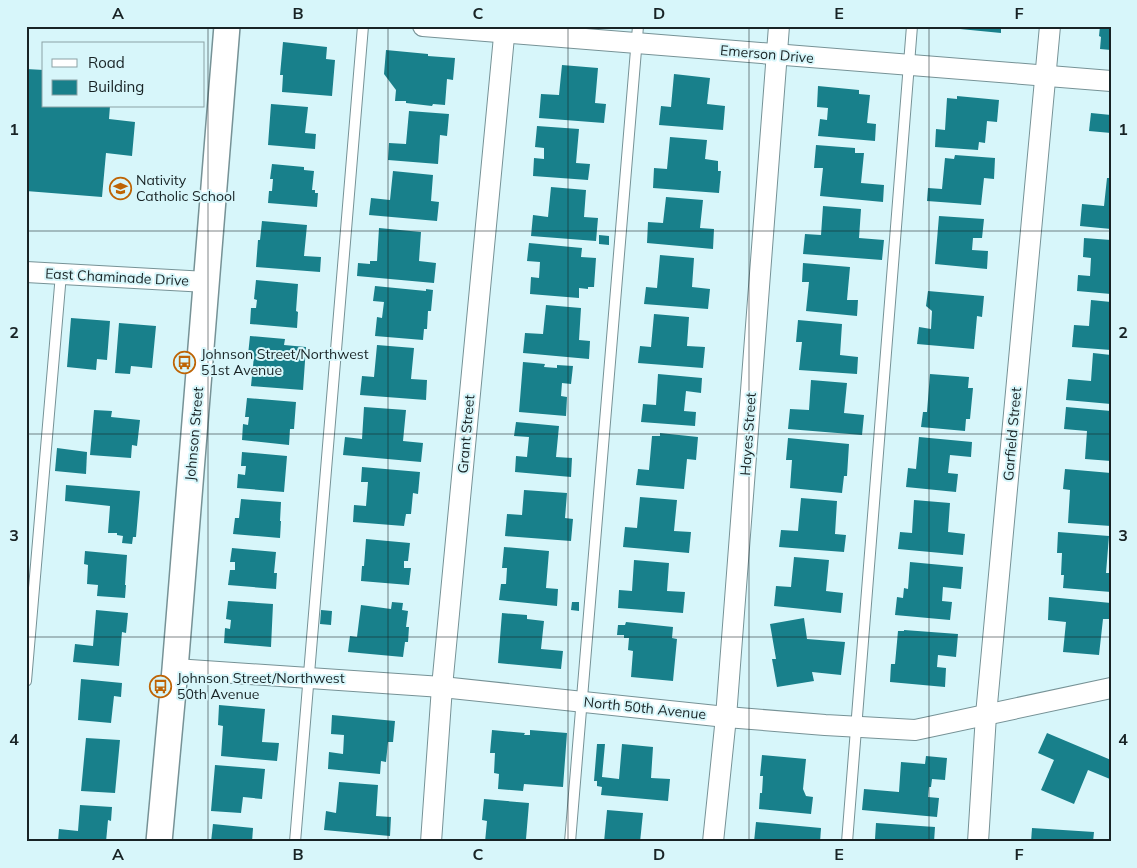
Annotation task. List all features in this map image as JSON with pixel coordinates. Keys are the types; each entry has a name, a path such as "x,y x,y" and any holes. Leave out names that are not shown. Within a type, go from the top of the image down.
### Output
{"street":[{"name":"Johnson Street","path":"159,842 175,669 227,26"},
{"name":"Emerson Drive","path":"423,26 637,35 777,54 1111,81"},
{"name":"Hayes Street","path":"713,842 726,716 779,26"},
{"name":"Garfield Street","path":"978,842 986,715 1050,26"},
{"name":"Grant Street","path":"430,842 442,687 505,30"},
{"name":"East Chaminade Drive","path":"26,272 207,282"},
{"name":"North 50th Avenue","path":"175,669 442,687 726,716 915,730 1111,688"}],"lane":[{"path":"295,842 363,26"},
{"path":"846,842 912,26"},
{"path":"570,842 637,35"},
{"path":"26,681 61,274"}],"building":[{"path":"951,26 1001,26 1001,33 950,28"},
{"path":"1100,26 1111,26 1111,50 1100,49"},
{"path":"283,42 327,47 326,59 335,60 332,96 282,92 283,75 280,75"},
{"path":"386,50 455,58 453,80 447,79 445,105 433,104 432,106 395,101 396,90 384,74"},
{"path":"562,65 598,68 595,103 606,104 604,123 539,118 541,94 559,95"},
{"path":"26,69 42,70 42,108 110,108 109,119 135,122 132,156 106,153 102,197 26,191"},
{"path":"674,74 710,78 707,104 725,106 723,130 659,125 661,106 671,107"},
{"path":"818,86 859,90 859,94 870,95 867,123 876,124 875,141 818,136 820,119 827,120 828,108 817,107"},
{"path":"957,96 999,100 997,122 987,121 985,143 979,142 978,150 935,147 936,129 945,130 947,98 957,99"},
{"path":"271,104 308,107 305,133 316,134 315,149 268,145"},
{"path":"409,111 449,114 447,136 440,135 438,164 388,160 389,143 406,144"},
{"path":"1091,113 1111,115 1111,133 1089,131"},
{"path":"537,126 579,129 576,163 590,164 588,180 533,176 534,158 544,159 544,148 535,147"},
{"path":"670,137 707,140 705,159 718,161 718,171 721,171 719,193 653,188 654,168 667,169"},
{"path":"816,145 855,148 855,153 864,153 861,183 884,185 883,202 820,196 823,168 814,168"},
{"path":"955,155 995,158 994,179 984,178 981,205 927,201 928,188 942,189 945,158 954,159"},
{"path":"272,164 304,167 304,170 314,171 312,190 318,193 317,207 268,203 269,191 272,191 273,179 270,179"},
{"path":"393,171 433,175 431,201 439,202 437,221 369,215 371,198 390,200"},
{"path":"1107,178 1111,178 1111,229 1080,226 1082,204 1104,206"},
{"path":"551,187 586,190 584,217 598,218 596,241 531,236 533,215 548,217"},
{"path":"666,197 703,200 700,228 714,229 713,249 647,243 648,222 663,223"},
{"path":"823,206 861,209 859,238 884,240 882,260 803,254 805,234 821,235"},
{"path":"939,216 984,219 982,238 973,238 972,250 988,251 987,269 935,264"},
{"path":"262,221 307,225 304,256 321,257 320,272 256,267 258,240 260,240"},
{"path":"379,228 421,232 419,261 436,263 434,283 357,276 358,263 370,264 370,261 377,261"},
{"path":"599,235 609,236 609,245 599,244"},
{"path":"1084,238 1111,240 1111,294 1077,291 1078,275 1090,276 1091,258 1083,257"},
{"path":"529,243 582,248 581,257 596,258 594,287 588,287 588,289 579,288 579,298 530,294 531,277 539,278 540,262 527,261"},
{"path":"660,255 694,258 692,287 710,289 708,309 644,304 646,287 657,288"},
{"path":"803,263 850,267 847,300 858,300 857,316 806,311 809,282 802,282"},
{"path":"256,280 298,284 297,328 250,324 251,308 256,308 257,300 254,299"},
{"path":"375,286 433,290 431,311 428,311 427,329 424,329 423,340 375,336 377,317 382,318 384,302 373,301"},
{"path":"928,291 984,296 982,317 977,316 974,349 917,344 919,327 931,329 932,311 926,306"},
{"path":"1091,300 1111,302 1111,350 1072,347 1074,325 1089,326"},
{"path":"546,305 581,308 579,340 590,341 589,359 523,353 525,333 543,334"},
{"path":"654,314 689,317 687,346 705,347 703,368 638,363 640,346 651,347"},
{"path":"71,318 110,321 107,360 97,359 96,370 67,367"},
{"path":"798,320 842,324 840,355 858,357 857,374 799,370 802,342 796,342"},
{"path":"119,323 156,326 152,368 131,366 130,374 115,373"},
{"path":"250,336 285,339 284,345 306,347 303,390 251,386 254,356 248,355"},
{"path":"377,345 414,348 411,379 427,380 426,400 360,395 362,376 374,377"},
{"path":"1093,353 1111,355 1111,404 1066,400 1068,379 1091,381"},
{"path":"523,362 545,364 544,367 557,368 557,365 573,366 571,384 562,383 561,396 567,397 566,416 519,412"},
{"path":"658,374 702,378 701,393 686,391 684,411 696,412 695,426 641,422 643,404 656,405"},
{"path":"930,374 969,377 968,388 973,388 970,419 966,419 965,431 921,427 923,412 927,412"},
{"path":"811,380 847,383 844,413 864,415 862,435 788,429 790,409 809,410"},
{"path":"247,398 296,402 294,429 290,429 289,445 242,440 243,424 248,425 249,417 245,417"},
{"path":"364,407 406,410 403,441 423,443 421,462 343,455 345,437 362,439"},
{"path":"1066,407 1111,411 1111,461 1085,459 1087,431 1064,429"},
{"path":"94,410 112,411 111,417 140,420 137,446 132,445 131,458 90,455"},
{"path":"516,422 559,426 556,457 572,458 571,477 515,472 516,456 527,457 529,437 514,436"},
{"path":"660,433 698,437 696,460 687,459 684,489 636,485 638,469 649,470 652,436 660,436"},
{"path":"919,437 972,442 971,457 950,455 948,473 958,474 956,492 906,487 908,468 916,469"},
{"path":"788,438 849,444 847,476 844,476 842,493 790,488 792,460 786,460"},
{"path":"57,448 87,452 86,474 55,471"},
{"path":"242,452 287,456 284,492 237,488 238,474 245,475 246,466 241,466"},
{"path":"362,467 420,472 418,494 413,493 411,514 406,514 404,526 353,522 354,505 366,506 368,482 361,482"},
{"path":"1065,469 1111,473 1111,526 1068,523 1070,490 1063,489"},
{"path":"66,485 140,491 136,537 133,537 132,544 122,543 123,536 117,535 117,533 108,533 110,506 65,501"},
{"path":"524,490 567,493 565,518 573,519 571,541 505,536 507,514 522,515"},
{"path":"640,497 677,500 674,531 691,532 689,553 623,547 625,527 637,528"},
{"path":"801,498 837,501 835,534 846,535 844,552 779,547 781,530 798,531"},
{"path":"241,499 281,502 280,538 233,534 235,518 239,518"},
{"path":"914,500 950,503 948,532 965,534 963,555 898,549 900,532 912,533"},
{"path":"1058,532 1109,536 1106,573 1111,573 1111,592 1063,588 1064,575 1061,575 1062,553 1057,553"},
{"path":"366,539 410,543 408,561 404,561 404,568 411,568 409,585 361,581"},
{"path":"504,547 549,551 546,588 558,589 557,606 499,600 501,584 506,584 507,568 502,568"},
{"path":"232,548 276,552 274,573 277,573 276,589 228,585 230,570 235,570 235,562 230,562"},
{"path":"85,551 127,555 125,598 97,596 98,585 87,584 88,565 84,564"},
{"path":"794,557 829,560 826,591 843,593 841,613 774,606 776,586 791,587"},
{"path":"634,560 669,563 667,591 685,592 683,613 618,608 619,590 632,591"},
{"path":"910,562 963,567 961,589 943,587 942,601 952,602 950,620 895,615 897,597 903,598 904,588 908,589"},
{"path":"1049,597 1111,603 1111,619 1103,619 1099,655 1063,652 1066,622 1048,620"},
{"path":"228,601 273,604 271,647 224,643 225,628 230,629 231,620 226,619"},
{"path":"392,602 403,603 402,610 408,611 406,627 409,627 408,642 405,642 403,657 348,652 350,636 357,637 361,605 391,609"},
{"path":"572,602 579,602 579,611 571,610"},
{"path":"96,610 128,613 126,633 122,632 119,666 73,662 75,644 93,646"},
{"path":"321,610 332,611 331,625 320,624"},
{"path":"502,613 527,615 527,619 544,621 541,649 563,651 561,669 498,663"},
{"path":"804,618 807,639 845,642 841,675 812,672 814,681 777,687 772,659 776,659 770,624"},
{"path":"626,622 673,627 672,638 677,639 673,681 631,677 633,651 628,650 629,638 624,638 624,635 617,635 618,625 625,625"},
{"path":"898,631 958,634 956,657 938,655 937,667 946,668 945,687 890,682 891,664 895,664"},
{"path":"81,679 122,683 121,697 114,696 111,723 78,720"},
{"path":"219,705 265,709 262,742 279,743 277,761 221,756 223,726 218,725"},
{"path":"332,715 395,721 393,742 388,742 386,762 381,761 380,774 328,769 329,752 343,754 344,735 331,734"},
{"path":"492,730 525,733 524,735 530,735 530,730 567,733 563,787 524,784 523,791 498,789 499,774 494,773 495,753 490,753"},
{"path":"1047,733 1111,760 1110,779 1088,770 1074,804 1041,790 1054,760 1038,753"},
{"path":"86,738 120,740 115,793 81,791"},
{"path":"597,744 605,744 602,777 619,779 622,744 653,747 651,778 670,779 668,801 601,795 602,787 597,786 597,781 594,781"},
{"path":"762,755 806,759 803,789 806,796 813,797 811,814 759,809 763,776 760,776"},
{"path":"926,756 947,758 945,780 932,779 931,787 929,787 928,797 939,798 937,817 862,810 864,789 899,792 901,762 925,764"},
{"path":"215,765 265,769 262,799 243,797 241,813 211,811"},
{"path":"339,782 378,785 376,816 391,817 390,836 324,830 326,811 336,813"},
{"path":"484,799 529,803 526,839 538,840 538,842 485,842 487,821 482,820"},
{"path":"80,805 112,807 111,821 108,820 106,842 58,842 59,829 78,831"},
{"path":"607,810 643,813 640,842 604,842"},
{"path":"756,822 821,828 820,842 754,842"},
{"path":"876,823 935,827 934,842 893,842 875,839"},
{"path":"213,824 253,828 252,842 211,842"},
{"path":"1032,828 1094,832 1093,842 1031,842"}],"place":[{"name":"Nativity Catholic School","path":"120,188"},
{"name":"Johnson Street/Northwest 51st Avenue","path":"185,362"},
{"name":"Johnson Street/Northwest 50th Avenue","path":"161,686"}]}
